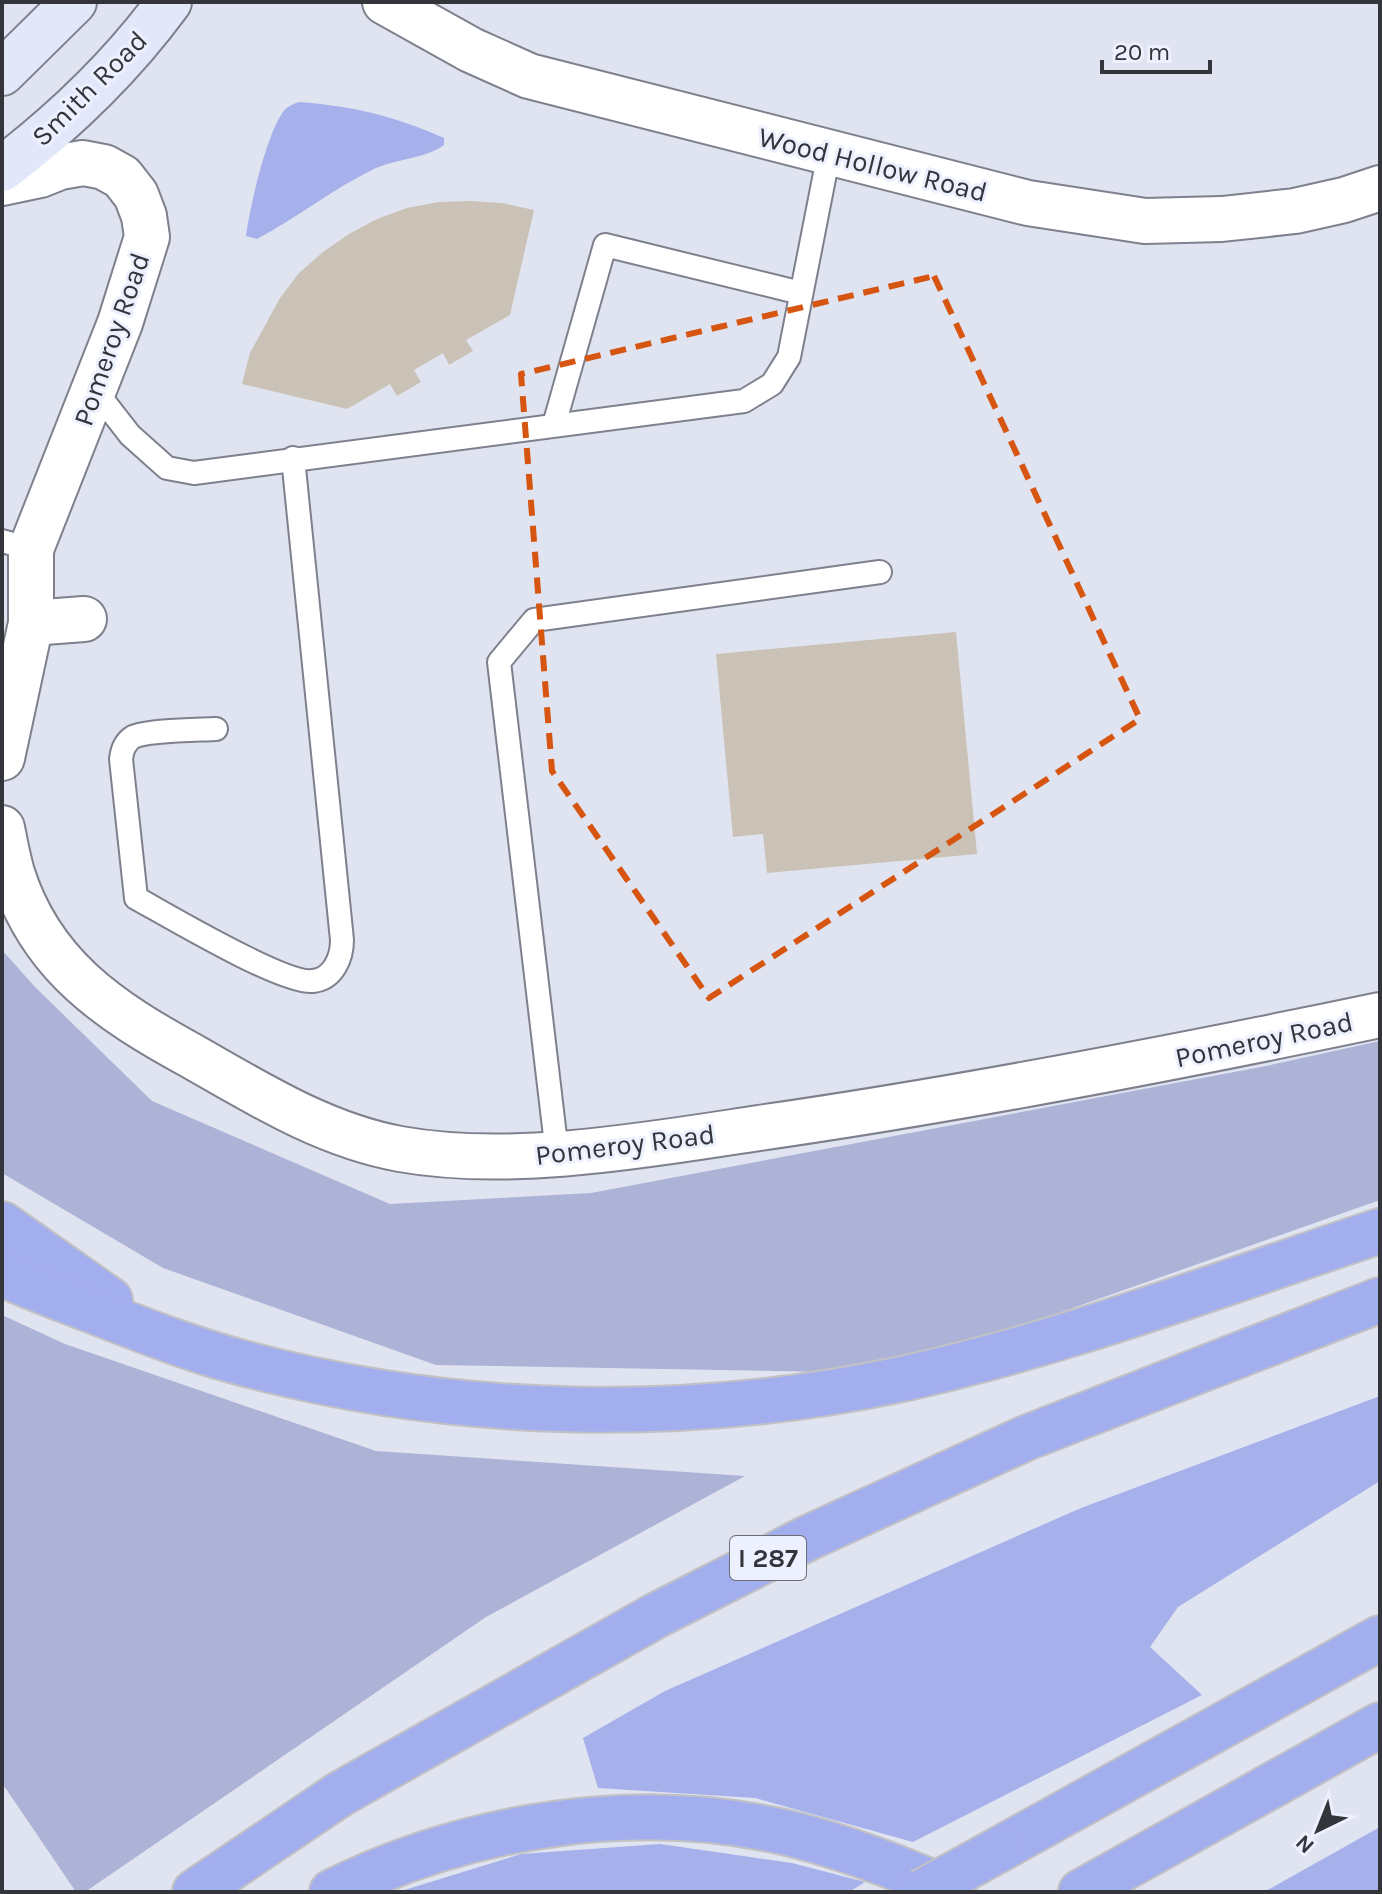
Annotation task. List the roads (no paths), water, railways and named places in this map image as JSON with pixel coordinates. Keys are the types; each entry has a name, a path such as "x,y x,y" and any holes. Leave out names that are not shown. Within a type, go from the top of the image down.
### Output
{"highway":[{"path":"2,1224 168,1339"},
{"path":"2,1274 168,1339 249,1365 349,1387 505,1407 602,1409 703,1406 804,1396 900,1379 998,1356 1095,1327 1380,1231"},
{"name":"I 287","path":"195,1892 340,1794 657,1615 810,1537 1026,1438 1380,1300"},
{"path":"922,1892 1380,1638"},
{"path":"1093,1886 1380,1725"},
{"path":"332,1892 402,1862 466,1842 591,1819 656,1818 725,1823 787,1833 894,1867 954,1892"}],"main road":[{"path":"2,73 74,2"},
{"name":"Smith Road","path":"2,169 96,87 127,56 169,2"}],"street":[{"name":"Wood Hollow Road","path":"385,2 471,50 529,76 1028,203 1145,221 1222,219 1295,211 1380,188"},
{"name":"Pomeroy Road","path":"2,183 83,163 104,167 122,177 136,195 144,216 147,237 95,390 16,545 31,623 2,758"},
{"path":"31,623 84,619"},
{"name":"Pomeroy Road","path":"2,828 13,875 32,920 60,961 95,997 135,1025 302,1118 348,1136 396,1149 445,1156 520,1157 659,1143 916,1105 1380,1015"}],"lane":[{"path":"95,390 130,435 167,468 194,473 744,401 772,384 785,366 829,153"},
{"path":"554,425 605,245 801,293"},
{"path":"216,729 143,734 131,738 124,747 121,759 136,898 235,953 302,981 315,982 339,962 342,940 293,458"},
{"path":"557,1153 499,662 534,620 880,572"}]}
